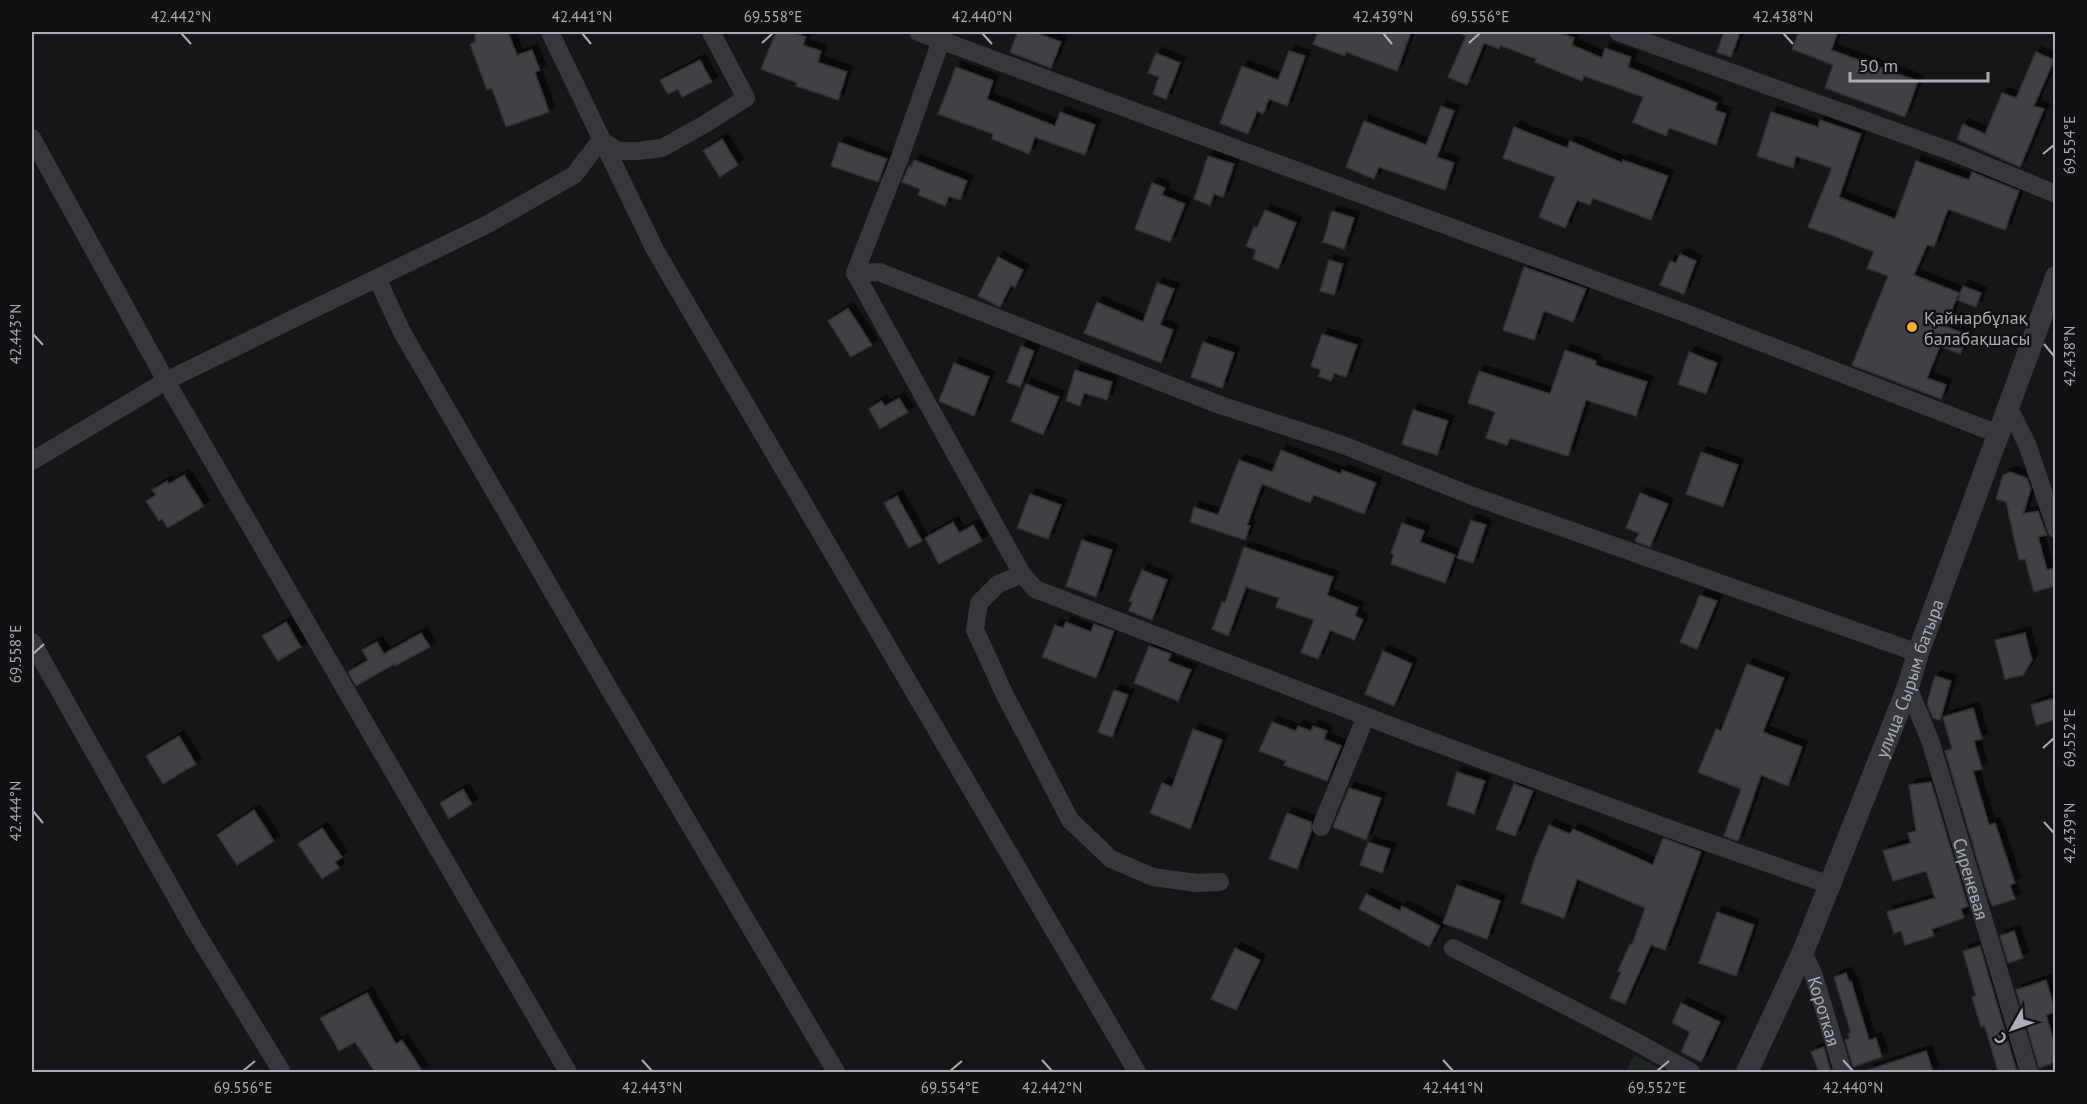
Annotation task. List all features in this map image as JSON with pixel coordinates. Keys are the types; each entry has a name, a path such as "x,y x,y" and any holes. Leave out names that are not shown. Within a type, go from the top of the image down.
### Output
{"street":[{"path":"550,32 655,250 1137,1072"},
{"path":"601,140 618,151 662,148 746,98 711,32"},
{"path":"918,32 942,35 1685,313 1998,434"},
{"path":"1618,32 1953,152 2055,194"},
{"path":"855,273 900,157 942,35"},
{"path":"32,138 166,381 568,1072"},
{"path":"32,461 166,381 488,224 574,175 601,140"},
{"path":"855,273 879,272 1221,405 1343,445 1470,495 1918,653"},
{"path":"855,273 1022,574 1035,589 1366,716 1681,833 1830,885"},
{"name":"улица Сырым батыра","path":"1747,1072 1803,951 1908,687 1918,653 2055,277"},
{"path":"377,278 402,332 588,653 836,1072"},
{"path":"2008,406 2027,444 2055,529"},
{"path":"1022,574 998,584 979,603 975,630 1004,693 1070,820 1111,859 1153,877 1197,883 1220,882"},
{"path":"32,642 194,929 282,1072"},
{"name":"Сиреневая","path":"1908,687 1930,740 2029,1072"},
{"path":"1321,827 1366,716"},
{"path":"1453,948 1691,1072"},
{"name":"Короткая","path":"1803,951 1814,976 1843,1072"}],"shaded area":[{"path":"1634,1055 1664,1070 1662,1072 1626,1072"}],"building":[{"path":"474,32 508,32 517,55 532,50 540,70 535,72 549,112 506,127 492,88 487,90 470,44 476,42"},
{"path":"776,32 792,32 806,37 803,45 821,51 818,62 847,72 838,100 796,86 797,83 761,69"},
{"path":"1018,32 1034,32 1061,42 1051,68 1010,52"},
{"path":"1318,32 1411,32 1397,71 1346,52 1345,56 1313,44"},
{"path":"1457,32 1558,32 1574,38 1572,45 1602,58 1605,48 1631,57 1628,67 1717,103 1715,110 1726,114 1716,145 1669,128 1666,136 1633,122 1643,97 1584,76 1582,81 1500,45 1499,49 1484,43 1467,85 1448,77 1466,36"},
{"path":"1724,32 1740,32 1731,57 1717,52"},
{"path":"1799,32 1838,32 1831,50 1918,81 1905,117 1825,88 1833,65 1792,49"},
{"path":"1289,51 1305,56 1287,106 1269,99 1263,114 1257,111 1248,134 1220,123 1242,66 1278,80"},
{"path":"2036,52 2054,60 2034,106 2044,109 2020,167 1957,139 1963,124 1985,134 2002,93 2016,98"},
{"path":"1156,53 1180,63 1166,99 1153,94 1159,77 1148,73"},
{"path":"700,60 712,82 682,97 678,89 668,94 660,80"},
{"path":"956,67 993,81 987,99 1055,126 1060,112 1095,125 1085,155 1035,137 1029,154 992,139 993,134 938,114"},
{"path":"1441,106 1454,111 1437,157 1454,163 1445,190 1379,167 1374,179 1346,167 1364,121 1426,145"},
{"path":"1771,112 1818,127 1820,120 1861,134 1839,197 1895,219 1916,161 1969,180 1972,172 2019,191 2005,230 1948,209 1934,247 1927,245 1914,275 1959,293 1945,326 1967,335 1960,354 1940,346 1927,378 1946,385 1941,399 1852,365 1888,276 1867,268 1874,252 1808,227 1832,168 1796,156 1793,168 1757,156"},
{"path":"1514,127 1567,148 1570,141 1622,163 1623,160 1668,176 1651,220 1593,198 1590,205 1577,200 1565,228 1539,217 1555,177 1503,158"},
{"path":"722,139 738,165 720,177 703,151"},
{"path":"839,142 887,159 878,182 831,166"},
{"path":"1208,156 1234,164 1223,197 1214,194 1210,205 1194,199"},
{"path":"914,160 967,181 960,200 949,196 945,206 918,195 920,189 902,182"},
{"path":"1152,183 1165,188 1162,195 1185,204 1170,242 1135,229"},
{"path":"1265,210 1296,223 1278,269 1253,259 1256,250 1246,246"},
{"path":"1332,211 1354,218 1344,249 1323,242"},
{"path":"1680,254 1696,261 1684,294 1660,285 1670,261 1676,263"},
{"path":"998,257 1023,270 1015,287 1011,285 1000,307 978,296"},
{"path":"1329,260 1343,264 1334,295 1320,291"},
{"path":"1524,267 1586,289 1573,322 1544,311 1534,340 1503,330"},
{"path":"1157,283 1174,289 1160,325 1173,330 1161,363 1084,333 1097,302 1143,322"},
{"path":"1963,286 1981,293 1976,307 1958,300"},
{"path":"848,308 872,345 851,357 828,321"},
{"path":"1322,334 1357,345 1346,377 1334,373 1331,381 1318,376 1321,370 1311,366"},
{"path":"1203,342 1234,353 1222,388 1191,377"},
{"path":"1021,346 1034,351 1020,387 1007,382"},
{"path":"1565,350 1596,361 1595,365 1647,382 1636,416 1586,400 1568,456 1510,438 1507,445 1486,438 1495,412 1468,403 1479,371 1550,394"},
{"path":"1689,352 1717,363 1706,394 1678,384"},
{"path":"954,363 989,377 974,416 939,401"},
{"path":"1075,370 1112,382 1107,400 1084,393 1080,406 1066,401"},
{"path":"1026,384 1059,397 1043,435 1011,421"},
{"path":"899,398 908,412 880,429 869,409 881,401 885,406"},
{"path":"1413,410 1448,421 1437,455 1402,444"},
{"path":"1281,450 1341,474 1342,470 1376,483 1364,514 1314,495 1310,503 1262,484 1247,525 1250,526 1245,540 1190,522 1194,507 1218,515 1239,460 1272,472"},
{"path":"1701,452 1738,465 1723,507 1686,494"},
{"path":"2010,472 2027,478 2031,489 2023,514 2038,511 2047,535 2038,537 2047,570 2055,568 2055,586 2034,592 2025,559 2019,560 2006,502 1996,499 2003,475"},
{"path":"184,475 204,506 168,528 162,519 159,521 146,501 156,495 152,490"},
{"path":"1640,493 1668,504 1650,547 1635,541 1639,533 1626,528"},
{"path":"1030,494 1061,505 1048,539 1017,528"},
{"path":"897,496 922,541 909,548 884,503"},
{"path":"1471,520 1486,525 1473,563 1457,558"},
{"path":"953,522 959,533 973,525 982,541 939,564 925,538"},
{"path":"1402,523 1424,531 1420,542 1455,555 1445,583 1391,564 1394,555 1391,553"},
{"path":"1082,540 1112,550 1096,597 1066,586"},
{"path":"1244,547 1333,577 1327,595 1358,608 1355,616 1363,620 1354,640 1330,630 1318,659 1301,652 1314,620 1276,607 1279,598 1246,587 1228,636 1212,629 1222,602 1225,603"},
{"path":"1142,570 1167,580 1152,620 1129,611 1132,602 1129,601"},
{"path":"1700,595 1717,601 1697,649 1680,642"},
{"path":"286,622 301,647 278,661 262,636"},
{"path":"1066,622 1091,632 1094,624 1114,631 1096,678 1042,657 1055,625 1063,628"},
{"path":"421,633 430,647 356,686 348,672 368,660 362,650 377,642 384,654"},
{"path":"2025,633 2032,660 2023,675 2005,679 1995,640"},
{"path":"1149,646 1171,654 1168,661 1191,670 1178,701 1134,683"},
{"path":"1383,651 1412,664 1394,706 1365,694"},
{"path":"1747,664 1784,678 1763,732 1802,747 1788,786 1761,775 1738,841 1724,836 1741,789 1698,772 1716,729 1721,731"},
{"path":"1935,676 1951,681 1940,720 1933,718 1927,703"},
{"path":"1114,690 1128,695 1112,737 1098,732"},
{"path":"2055,698 2055,720 2036,725 2031,705"},
{"path":"1973,708 1982,739 1974,741 1982,769 1973,771 1989,825 1995,823 2015,883 2010,885 2015,899 1993,906 1945,751 1952,749 1943,717"},
{"path":"1272,722 1296,731 1298,726 1311,731 1313,726 1327,731 1324,739 1341,746 1327,781 1284,765 1286,761 1259,751"},
{"path":"1193,729 1222,740 1190,829 1150,813 1162,783 1172,787"},
{"path":"179,736 196,764 163,784 146,756"},
{"path":"1457,772 1485,781 1474,814 1447,805"},
{"path":"1931,782 1968,906 1961,909 1964,918 1932,929 1934,936 1905,945 1901,931 1894,933 1887,912 1935,898 1926,871 1893,881 1883,851 1911,843 1908,833 1916,831 1909,785"},
{"path":"1514,784 1533,791 1515,836 1496,829"},
{"path":"1349,788 1381,798 1366,840 1333,827"},
{"path":"463,789 472,804 449,819 440,803"},
{"path":"254,810 274,841 237,865 217,835"},
{"path":"1287,813 1311,822 1311,832 1297,869 1269,859"},
{"path":"1549,825 1570,834 1573,829 1653,865 1663,838 1701,852 1665,950 1651,945 1625,1004 1610,998 1621,972 1618,971 1630,944 1632,945 1645,908 1577,879 1564,918 1521,903 1535,858"},
{"path":"322,828 342,857 335,862 339,868 322,879 298,844"},
{"path":"1368,842 1390,849 1382,873 1360,865"},
{"path":"1457,885 1500,901 1487,939 1443,923"},
{"path":"1366,894 1400,911 1402,906 1440,926 1429,947 1359,909"},
{"path":"1717,912 1754,925 1736,976 1699,963"},
{"path":"2014,931 2023,958 2008,963 2000,936"},
{"path":"1980,946 2017,1072 1998,1072 1985,1026 1981,1027 1972,997 1976,996 1963,951"},
{"path":"1235,948 1260,960 1236,1010 1211,999"},
{"path":"1846,973 1849,982 1851,981 1869,1040 1876,1038 1882,1057 1853,1067 1845,1040 1850,1038 1848,1034 1851,1033 1834,977"},
{"path":"2046,980 2055,1009 2055,1012 2046,1015 2055,1045 2055,1062 2039,1068 2016,990"},
{"path":"367,993 396,1044 402,1040 423,1072 375,1072 355,1042 339,1051 320,1018"},
{"path":"1681,1003 1720,1022 1701,1062 1681,1052 1690,1032 1672,1023"},
{"path":"1824,1047 1831,1072 1819,1072 1811,1052"},
{"path":"1926,1051 1933,1072 1869,1072 1868,1070"}],"place":[{"name":"Қайнарбұлақ балабақшасы","path":"1912,327"}]}
